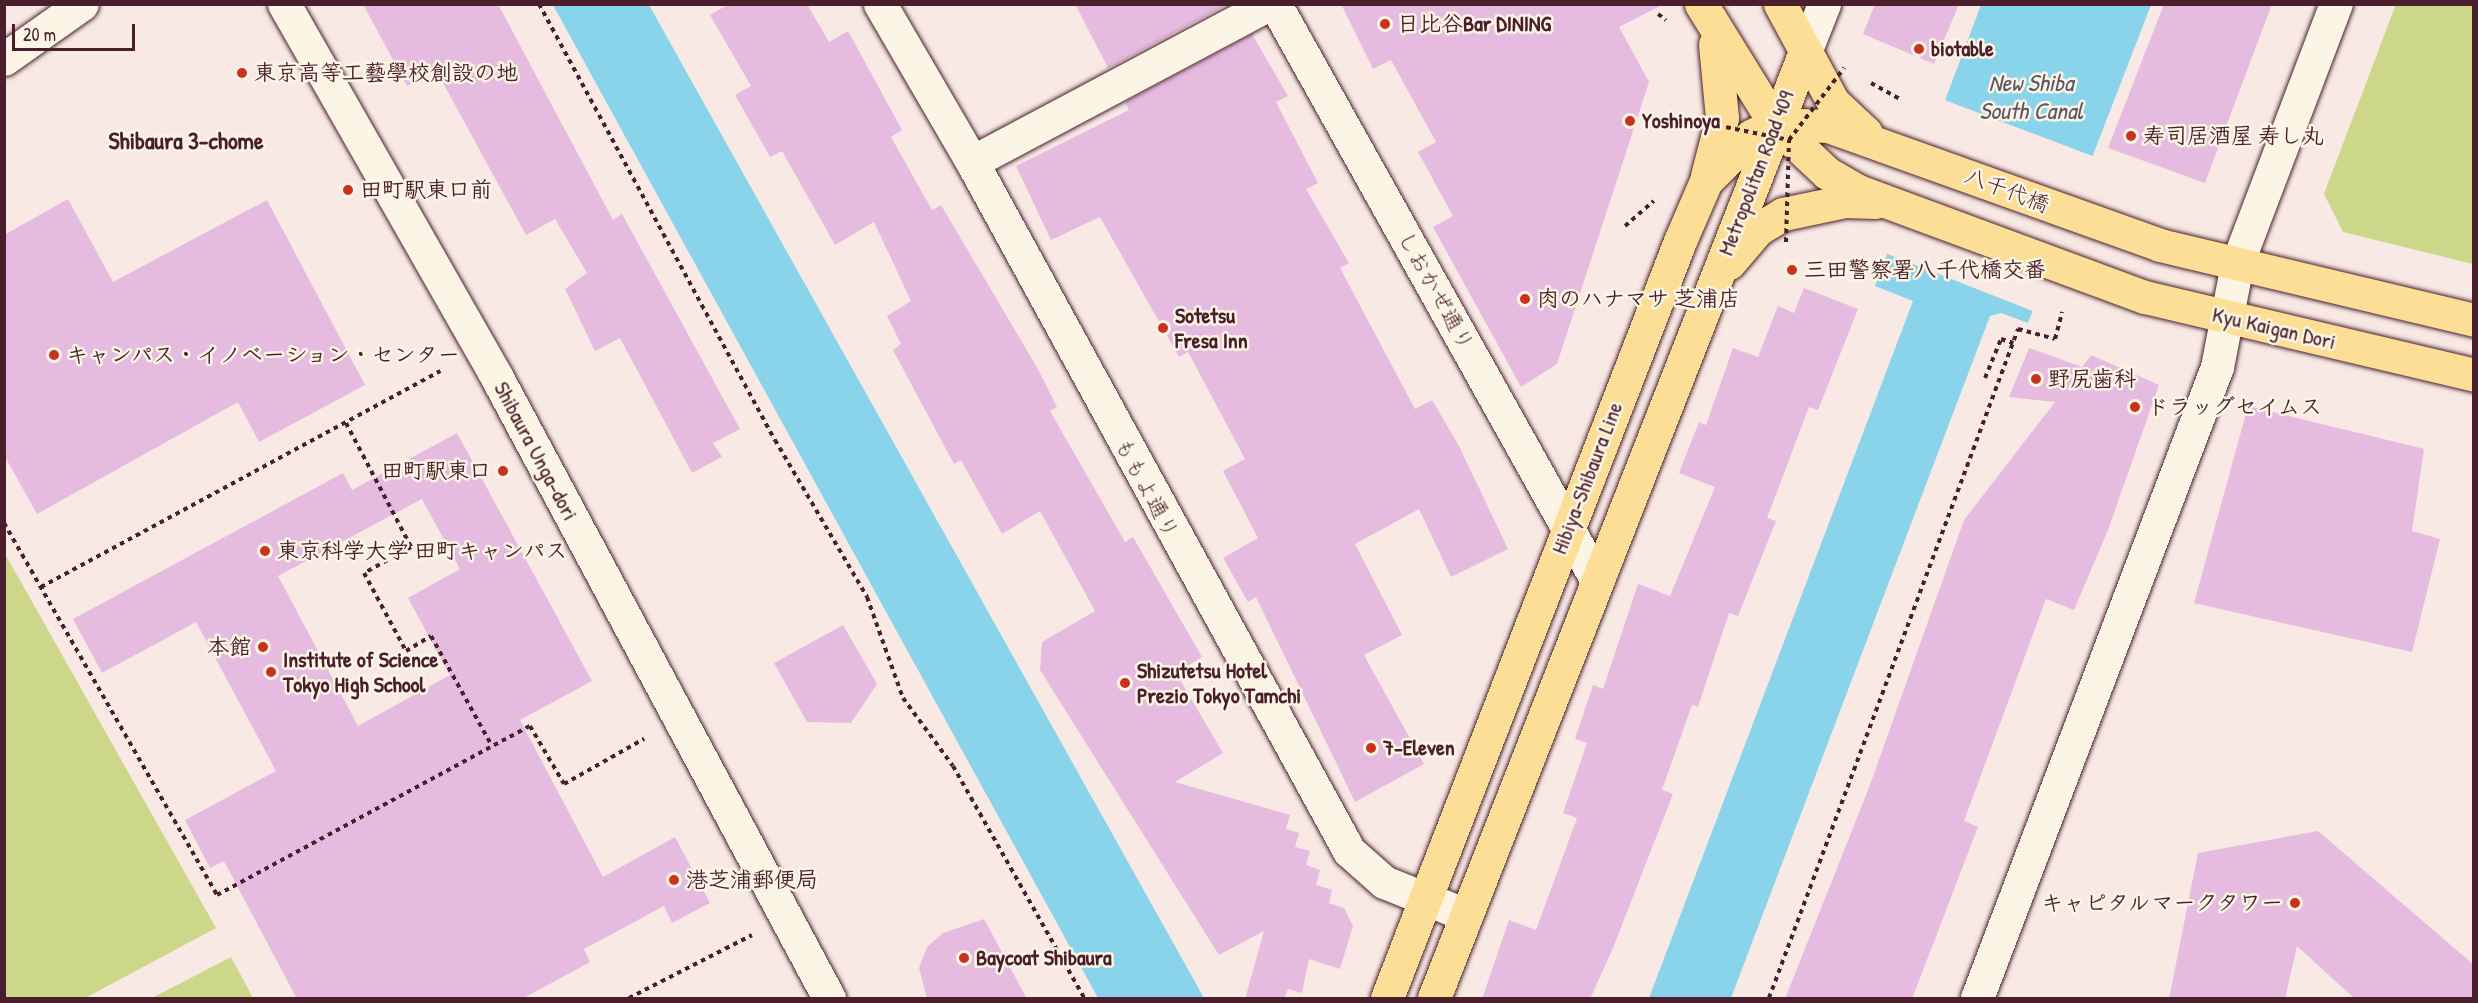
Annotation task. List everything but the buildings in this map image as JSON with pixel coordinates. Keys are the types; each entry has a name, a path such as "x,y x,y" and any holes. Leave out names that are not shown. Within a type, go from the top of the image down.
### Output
{"main road":[{"path":"1780,4 1805,52 1844,117 1917,156"},
{"path":"1706,13 1782,132 1827,173 1898,206"},
{"path":"1706,13 1723,84 1722,118 1706,181"},
{"name":"Metropolitan Road 409","path":"1709,296 1782,132 1805,52"},
{"path":"1782,132 1828,126 1917,156"},
{"name":"Hibiya-Shibaura Line","path":"1387,999 1567,526 1706,181 1736,148 1782,132"},
{"name":"八千代橋","path":"1917,156 2098,224 2237,264"},
{"path":"1709,296 1734,255 1783,214 1845,201 1898,206"},
{"name":"Kyu Kaigan Dori","path":"1898,206 2077,272 2226,317 2474,375"},
{"path":"2237,264 2474,320"},
{"name":"Hibiya-Shibaura Line","path":"1434,999 1595,577 1709,296"}],"street":[{"path":"4,59 82,4"},
{"name":"Shibaura Unga-dori","path":"284,4 495,374 829,999"},
{"name":"ももよ通り","path":"880,4 972,162 1349,851 1384,882 1466,915"},
{"path":"972,162 1269,4"},
{"name":"しおかぜ通り","path":"1275,4 1595,577"},
{"path":"1805,52 1824,4"},
{"path":"1977,999 2217,367 2237,264 2336,4"}],"path":[{"path":"539,4 775,440 867,597 903,698 953,766 1084,999"},
{"path":"1786,242 1782,132 1844,68"},
{"path":"1691,120 1782,132"},
{"path":"1625,226 1657,198"},
{"path":"1769,999 2018,329 2055,339 2062,312"},
{"path":"1985,378 2001,339 2013,343"},
{"path":"41,587 440,371"},
{"path":"345,423 411,548 364,573 406,651 431,636 492,746"},
{"path":"4,523 217,895 530,726 564,784 644,740"},
{"path":"629,999 752,935"}],"green space":[{"path":"2396,4 2473,5 2473,264 2343,232 2324,194"},
{"path":"4,552 216,928 85,998 5,998"},
{"path":"231,957 253,998 152,998"}],"water":[{"path":"553,5 649,5 1204,998 1098,998"},
{"name":"New Shiba South Canal","path":"1981,5 2151,5 2028,323 2001,313 1990,316 1731,998 1649,998 1913,301 1875,286"}],"pier":[{"path":"1942,99 2095,157 2035,312 1885,253"}],"place":[{"name":"日比谷Bar DINING","path":"1385,24"},
{"name":"biotable","path":"1919,49"},
{"name":"東京高等工藝學校創設の地","path":"242,73"},
{"name":"Yoshinoya","path":"1630,121"},
{"name":"寿司居酒屋 寿し丸","path":"2131,136"},
{"name":"田町駅東口前","path":"348,190"},
{"name":"三田警察署八千代橋交番","path":"1792,270"},
{"name":"肉のハナマサ 芝浦店","path":"1525,299"},
{"name":"Sotetsu Fresa Inn","path":"1163,328"},
{"name":"キャンパス・イノベーション・センター","path":"54,355"},
{"name":"野尻歯科","path":"2036,379"},
{"name":"ドラッグセイムス","path":"2135,407"},
{"name":"田町駅東口","path":"503,471"},
{"name":"東京科学大学 田町キャンパス","path":"265,551"},
{"name":"本館","path":"263,647"},
{"name":"Institute of Science Tokyo High School","path":"271,672"},
{"name":"Shizutetsu Hotel Prezio Tokyo Tamchi","path":"1125,683"},
{"name":"7-Eleven","path":"1371,748"},
{"name":"港芝浦郵便局","path":"674,880"},
{"name":"キャピタルマークタワー","path":"2295,903"},
{"name":"Baycoat Shibaura","path":"964,958"}],"district":[{"name":"Shibaura 3-chome","path":"186,141"}]}
